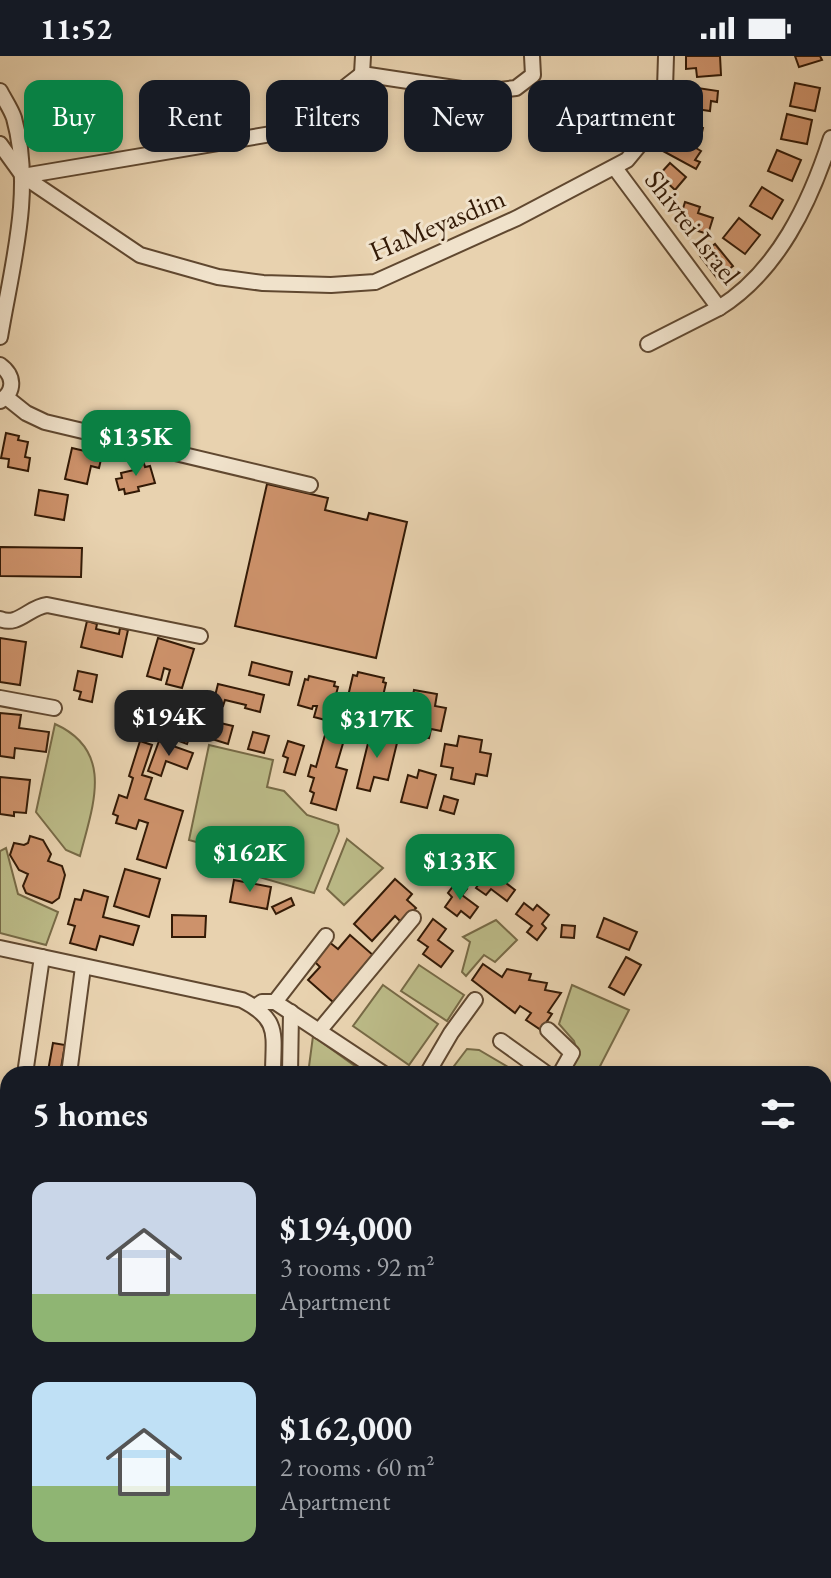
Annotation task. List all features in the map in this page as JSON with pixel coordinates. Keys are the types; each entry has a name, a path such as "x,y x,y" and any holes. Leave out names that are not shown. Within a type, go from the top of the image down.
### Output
{"street":[{"path":"362,74 363,56"},
{"path":"23,176 289,131 362,74 481,92 516,88 533,75 532,56"},
{"name":"HaMeyasdim","path":"23,176 140,255 218,277 263,283 331,285 375,282 517,218 615,168 642,146 651,131 665,89 666,56"},
{"path":"0,91 13,116 23,176 22,201 0,337"},
{"name":"Shivtei Israel","path":"615,168 719,308 740,295 769,266 803,206 831,138"},
{"path":"0,144 23,176"},
{"path":"648,344 719,308"},
{"path":"0,365 11,378 11,389 3,399 45,422 310,485"},
{"path":"0,619 17,621 40,606 47,605 200,636"},
{"path":"0,698 54,708"},
{"path":"319,1031 413,918"},
{"path":"275,1002 326,936"},
{"path":"0,948 221,994 255,1007 271,1023 273,1066"},
{"path":"26,1066 42,957"},
{"path":"70,1066 83,967"},
{"path":"432,1066 475,1000"},
{"path":"255,1007 262,1002 275,1002 372,1066"},
{"path":"290,1066 291,1012"},
{"path":"548,1030 572,1053 565,1066"},
{"path":"501,1041 536,1066"}],"shaded area":[{"path":"55,724 74,735 93,764 94,799 80,856 66,850 36,812"},
{"path":"209,745 273,760 267,787 284,791 307,815 338,825 339,831 314,893 249,874 248,856 189,840"},
{"path":"347,839 383,868 344,905 327,889"},
{"path":"6,848 18,894 58,912 46,945 0,933 0,851"},
{"path":"496,920 517,940 495,962 484,955 466,976 462,972 470,942 463,937"},
{"path":"419,965 464,995 447,1021 401,991"},
{"path":"383,985 438,1024 409,1065 353,1026"},
{"path":"572,985 629,1010 600,1066 573,1066 578,1054 574,1041 559,1024"},
{"path":"313,1036 355,1066 309,1066"},
{"path":"467,1049 479,1050 506,1066 454,1066"}],"building":[{"path":"686,56 720,56 721,75 697,77 696,68 686,69"},
{"path":"795,56 820,56 822,60 799,67"},
{"path":"795,83 820,88 815,111 790,106"},
{"path":"703,89 718,91 717,102 711,101 710,111 703,110"},
{"path":"787,114 812,120 807,144 781,139"},
{"path":"777,150 801,160 792,181 768,171"},
{"path":"665,152 700,152 695,160 700,162 696,169"},
{"path":"670,163 686,177 675,190 659,175"},
{"path":"762,187 783,200 772,219 750,206"},
{"path":"685,202 700,207 698,213 713,218 708,234 678,225"},
{"path":"739,218 760,235 745,254 723,238"},
{"path":"715,244 733,266 717,278 700,256"},
{"path":"6,433 28,442 25,457 30,458 28,471 8,467 9,459 1,458"},
{"path":"72,448 102,455 99,468 91,466 87,484 65,479"},
{"path":"143,460 145,467 150,466 155,483 125,494 124,489 119,490 116,479 122,478 121,473 134,470 132,463"},
{"path":"267,484 328,498 325,510 367,520 369,513 407,522 376,658 235,626"},
{"path":"39,490 68,495 64,520 35,515"},
{"path":"0,547 82,548 81,577 0,576"},
{"path":"87,621 97,624 96,629 119,634 120,628 128,630 122,657 81,647"},
{"path":"0,638 26,642 20,685 0,682"},
{"path":"158,638 194,649 182,688 166,684 170,670 164,668 161,680 147,676"},
{"path":"252,662 292,672 289,685 249,675"},
{"path":"78,671 97,675 92,702 79,699 81,692 74,690"},
{"path":"358,672 384,678 383,682 386,683 380,709 366,706 367,702 363,701 360,712 345,709 353,675 357,676"},
{"path":"309,676 335,682 334,686 338,687 329,721 314,717 317,706 312,709 298,705 305,679 308,680"},
{"path":"218,684 264,695 260,712 225,700 223,706 213,704"},
{"path":"414,690 437,694 435,706 446,708 441,731 431,729 429,738 406,734 408,723 396,721 400,698 412,700"},
{"path":"166,699 183,704 181,710 197,715 187,744 176,740 184,719 161,711 154,731 144,727 152,704 163,708"},
{"path":"0,713 21,715 19,728 49,732 46,752 15,748 14,758 0,756"},
{"path":"216,722 233,726 228,744 212,739"},
{"path":"371,731 389,735 388,741 397,743 388,780 374,777 370,791 357,788"},
{"path":"253,732 269,736 264,753 248,749"},
{"path":"325,735 344,740 336,767 347,770 336,810 311,803 314,793 310,791 314,778 308,776 311,765 316,767"},
{"path":"459,736 482,740 480,752 491,754 487,776 476,774 474,784 451,779 453,768 441,766 445,744 457,746"},
{"path":"140,741 152,745 142,775 152,778 145,799 183,811 166,868 137,859 148,823 139,820 136,829 116,823 118,816 113,814 119,795 127,798 133,778 129,776"},
{"path":"159,741 193,753 187,769 166,761 161,776 148,771"},
{"path":"288,741 304,746 295,775 284,772 288,758 283,756"},
{"path":"419,770 436,775 427,808 401,802 408,775 417,778"},
{"path":"0,777 30,780 26,813 14,812 14,816 0,814"},
{"path":"444,796 458,800 454,814 440,810"},
{"path":"30,836 43,840 51,854 48,861 62,866 65,875 59,898 52,903 26,893 23,886 28,874 19,870 10,855 14,843 24,845"},
{"path":"203,848 238,858 232,876 198,866"},
{"path":"125,869 160,879 149,917 114,906"},
{"path":"497,869 510,878 506,883 515,890 507,901 491,889 486,895 476,888 485,875 489,879"},
{"path":"395,879 412,894 407,900 416,908 402,923 395,916 372,941 354,924"},
{"path":"234,880 271,887 267,909 230,902"},
{"path":"457,881 467,889 462,895 478,907 470,918 461,911 457,916 445,907 452,897 448,893"},
{"path":"84,890 108,897 103,917 139,926 133,945 100,936 96,950 70,943 75,926 68,924 75,899 81,900"},
{"path":"291,898 294,905 276,914 272,907"},
{"path":"524,903 533,910 537,905 549,915 542,924 546,928 537,940 527,932 532,926 516,914"},
{"path":"172,915 206,916 205,937 172,937"},
{"path":"604,918 637,932 629,950 597,937"},
{"path":"433,919 446,929 438,940 453,951 441,967 423,954 428,947 418,940"},
{"path":"562,925 575,926 574,938 561,937"},
{"path":"350,935 374,956 333,1002 308,980 320,967 312,959 328,941 338,949"},
{"path":"626,957 641,965 624,995 609,987"},
{"path":"483,964 502,977 507,969 531,974 529,980 547,983 545,990 561,993 548,1012 552,1014 541,1030 526,1020 531,1013 520,1006 515,1013 472,980"},
{"path":"53,1043 65,1045 61,1066 49,1066"}]}
